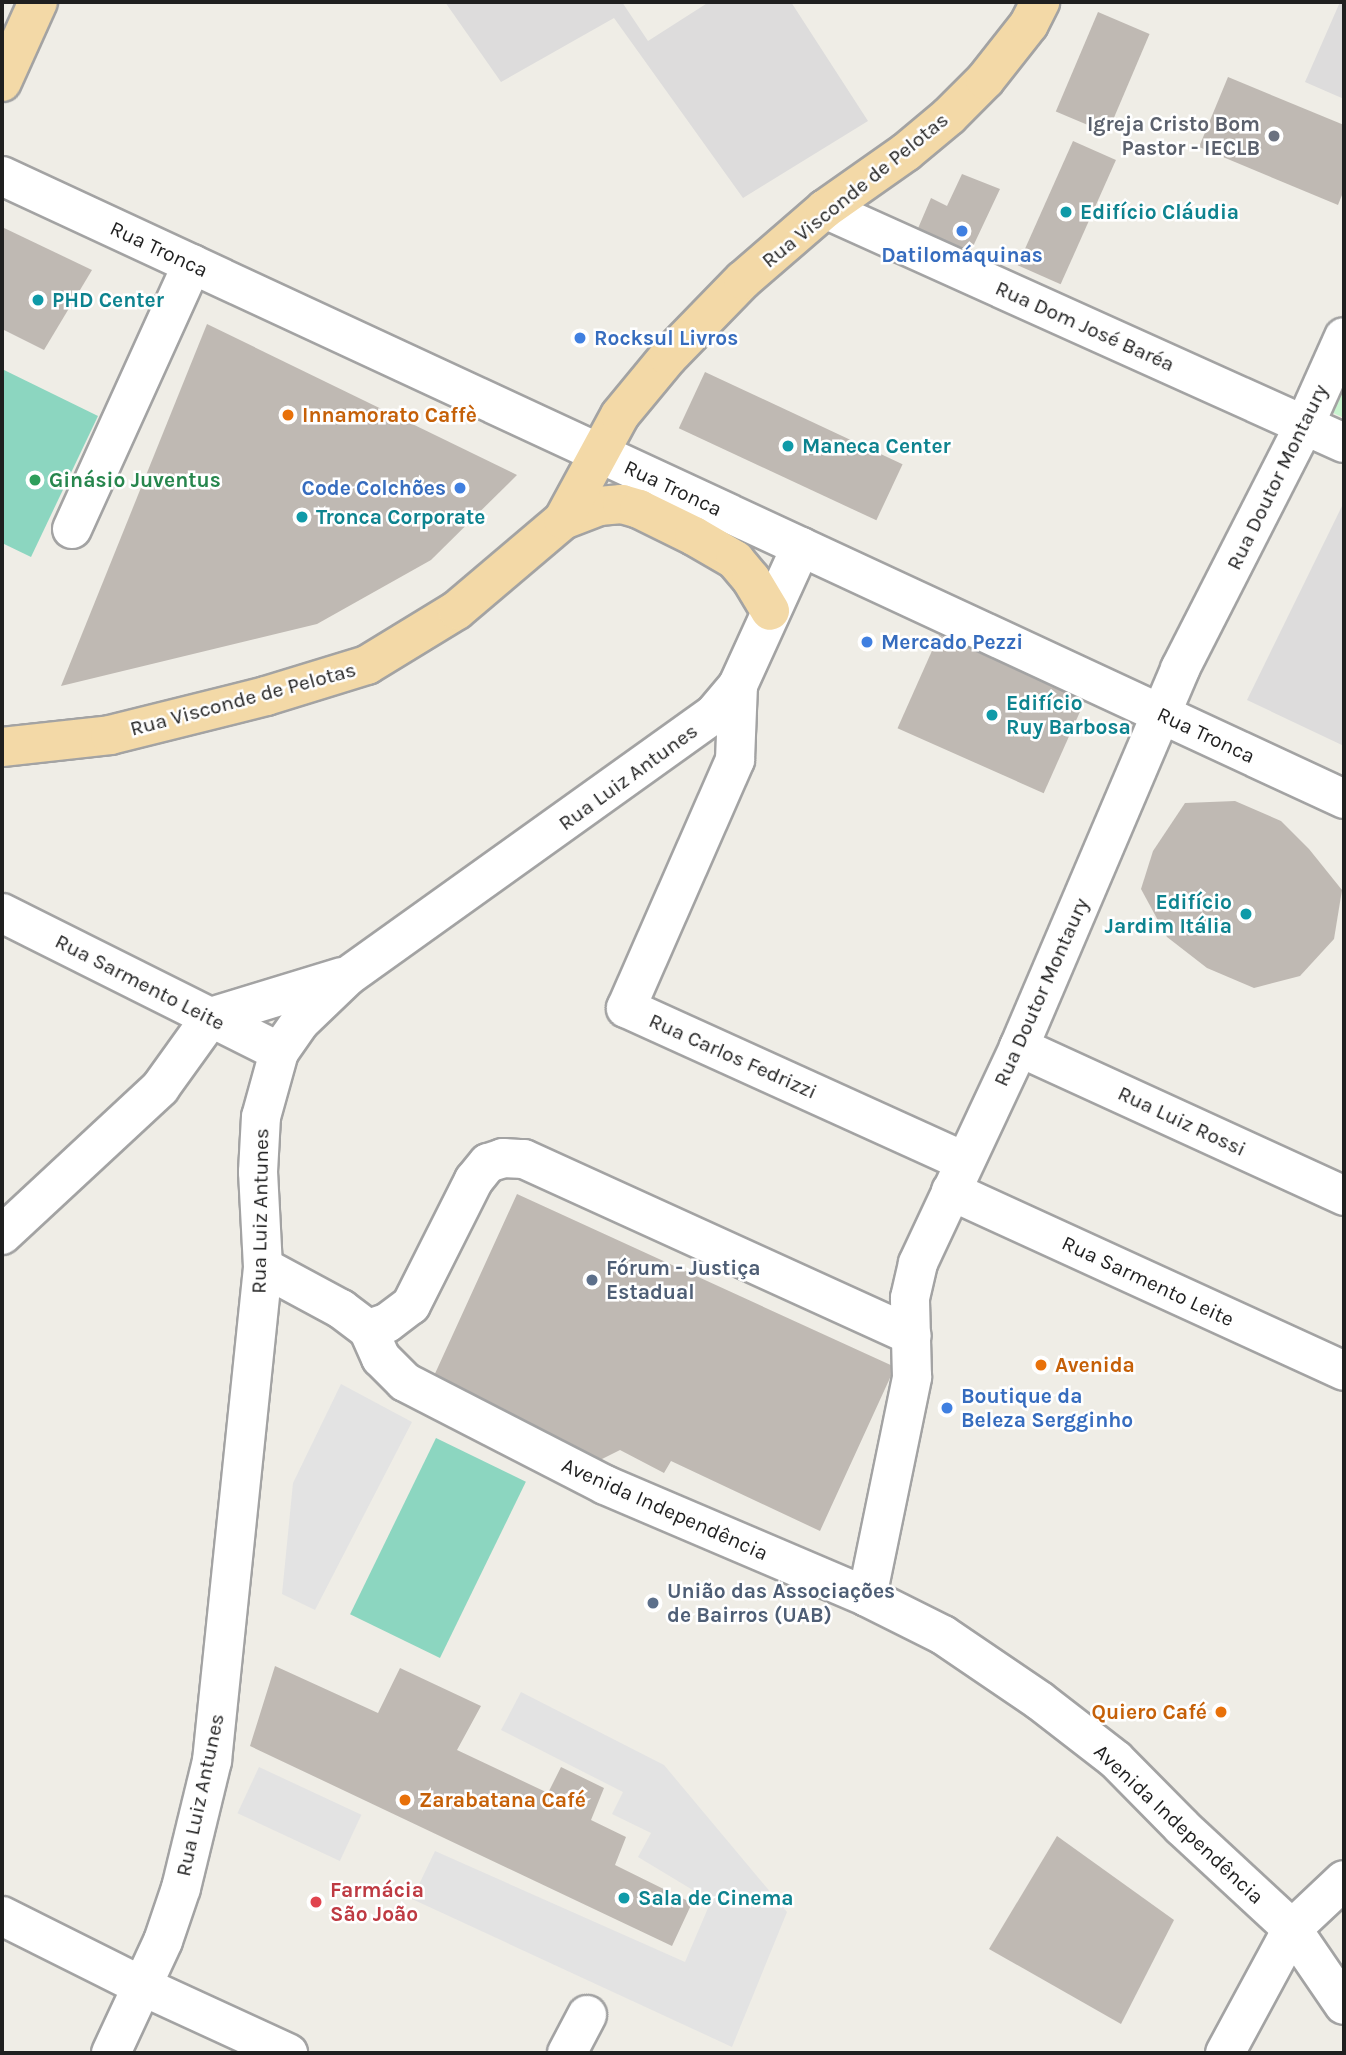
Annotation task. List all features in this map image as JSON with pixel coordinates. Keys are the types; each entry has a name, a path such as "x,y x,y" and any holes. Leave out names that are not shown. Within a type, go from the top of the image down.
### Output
{"main road":[{"path":"2,82 38,2"},
{"name":"Rua Visconde de Pelotas","path":"2,747 110,735 265,696 367,665 457,610 563,520 620,415 668,357 743,280 825,209 906,152 948,116 985,80 1029,24 1041,2"},
{"path":"563,520 599,506 622,504 639,509 735,560 751,579 770,611"}],"street":[{"name":"Rua Tronca","path":"2,176 1344,799"},
{"name":"Rua Dom José Baréa","path":"825,209 1344,443"},
{"path":"72,529 192,264"},
{"name":"Rua Doutor Montaury","path":"867,1597 912,1377 910,1298 918,1263 1019,1046 1180,669 1305,424 1333,390 1344,337"},
{"name":"Rua Luiz Antunes","path":"111,2053 163,1941 181,1888 212,1761 263,1267 258,1172 261,1117 279,1052 301,1021 348,976 713,715 738,684 801,547"},
{"name":"Rua Carlos Fedrizzi","path":"738,684 735,760 626,1008 957,1176"},
{"name":"Rua Sarmento Leite","path":"2,913 279,1052"},
{"path":"2,1235 160,1088 211,1017 348,976"},
{"name":"Rua Luiz Rossi","path":"1019,1046 1344,1196"},
{"path":"368,1329 387,1323 411,1305 474,1180 488,1163 503,1158 524,1159 912,1336"},
{"name":"Rua Sarmento Leite","path":"957,1176 1344,1370"},
{"name":"Avenida Independência","path":"263,1267 341,1309 368,1329 380,1358 405,1382 605,1485 867,1597 943,1635 1040,1701 1116,1760 1182,1827 1292,1929 1344,2005"},
{"path":"1225,2053 1292,1929 1344,1880"},
{"path":"2,1916 142,1986 288,2053"},
{"path":"567,2053 587,2015"}],"shaded area":[{"path":"445,2 622,2 648,41 709,2 791,2 868,121 743,198 614,18 501,82"},
{"path":"1340,2 1344,2 1344,99 1305,82"},
{"path":"1344,502 1344,746 1247,700"},
{"path":"341,1384 412,1422 315,1610 282,1594 293,1483"},
{"path":"521,1692 664,1765 787,1912 732,2047 412,1899 435,1851 685,1962 711,1901 638,1857 651,1833 612,1814 623,1792 501,1730"},
{"path":"259,1767 361,1815 340,1861 237,1813"}],"green space":[{"path":"1344,340 1344,418 1314,404"},
{"name":"Ginásio Juventus","path":"2,369 98,416 31,557 2,543"},
{"path":"436,1438 526,1482 440,1658 350,1614"}],"building":[{"path":"1098,12 1150,34 1107,133 1056,111"},
{"name":"Igreja Cristo Bom Pastor - IECLB","path":"1228,77 1344,125 1344,190 1338,205 1199,147"},
{"name":"Edifício Cláudia","path":"1073,141 1116,160 1061,284 1018,265"},
{"path":"962,174 1000,189 968,257 916,233 931,198 947,206"},
{"name":"PHD Center","path":"2,227 92,270 44,350 2,329"},
{"name":"Tronca Corporate","path":"207,324 517,475 431,560 317,624 61,686"},
{"name":"Maneca Center","path":"705,372 903,464 876,520 679,428"},
{"name":"Edifício Ruy Barbosa","path":"939,635 1085,700 1044,793 898,728"},
{"name":"Edifício Jardim Itália","path":"1235,801 1281,821 1309,849 1342,890 1334,939 1300,976 1254,988 1207,968 1167,937 1141,889 1153,851 1185,803"},
{"name":"Fórum - Justiça Estadual","path":"517,1194 895,1367 820,1531 671,1461 664,1473 620,1450 600,1460 433,1378"},
{"path":"275,1666 378,1713 400,1668 481,1706 457,1750 548,1793 561,1767 604,1788 591,1820 626,1837 615,1865 692,1903 672,1946 250,1746"},
{"path":"1057,1836 1174,1920 1121,2024 989,1949"}],"place":[{"name":"Igreja Cristo Bom Pastor - IECLB","path":"1274,136"},
{"name":"Edifício Cláudia","path":"1066,212"},
{"name":"Datilomáquinas","path":"962,231"},
{"name":"PHD Center","path":"38,300"},
{"name":"Rocksul Livros","path":"580,338"},
{"name":"Innamorato Caffè","path":"288,415"},
{"name":"Maneca Center","path":"788,446"},
{"name":"Ginásio Juventus","path":"35,480"},
{"name":"Code Colchões","path":"460,488"},
{"name":"Tronca Corporate","path":"302,517"},
{"name":"Mercado Pezzi","path":"867,642"},
{"name":"Edifício Ruy Barbosa","path":"992,715"},
{"name":"Edifício Jardim Itália","path":"1246,914"},
{"name":"Fórum - Justiça Estadual","path":"592,1280"},
{"name":"Avenida","path":"1041,1365"},
{"name":"Boutique da Beleza Sergginho","path":"947,1408"},
{"name":"União das Associações de Bairros (UAB)","path":"653,1603"},
{"name":"Quiero Café","path":"1221,1712"},
{"name":"Zarabatana Café","path":"405,1800"},
{"name":"Sala de Cinema","path":"624,1898"},
{"name":"Farmácia São João","path":"316,1902"}]}
